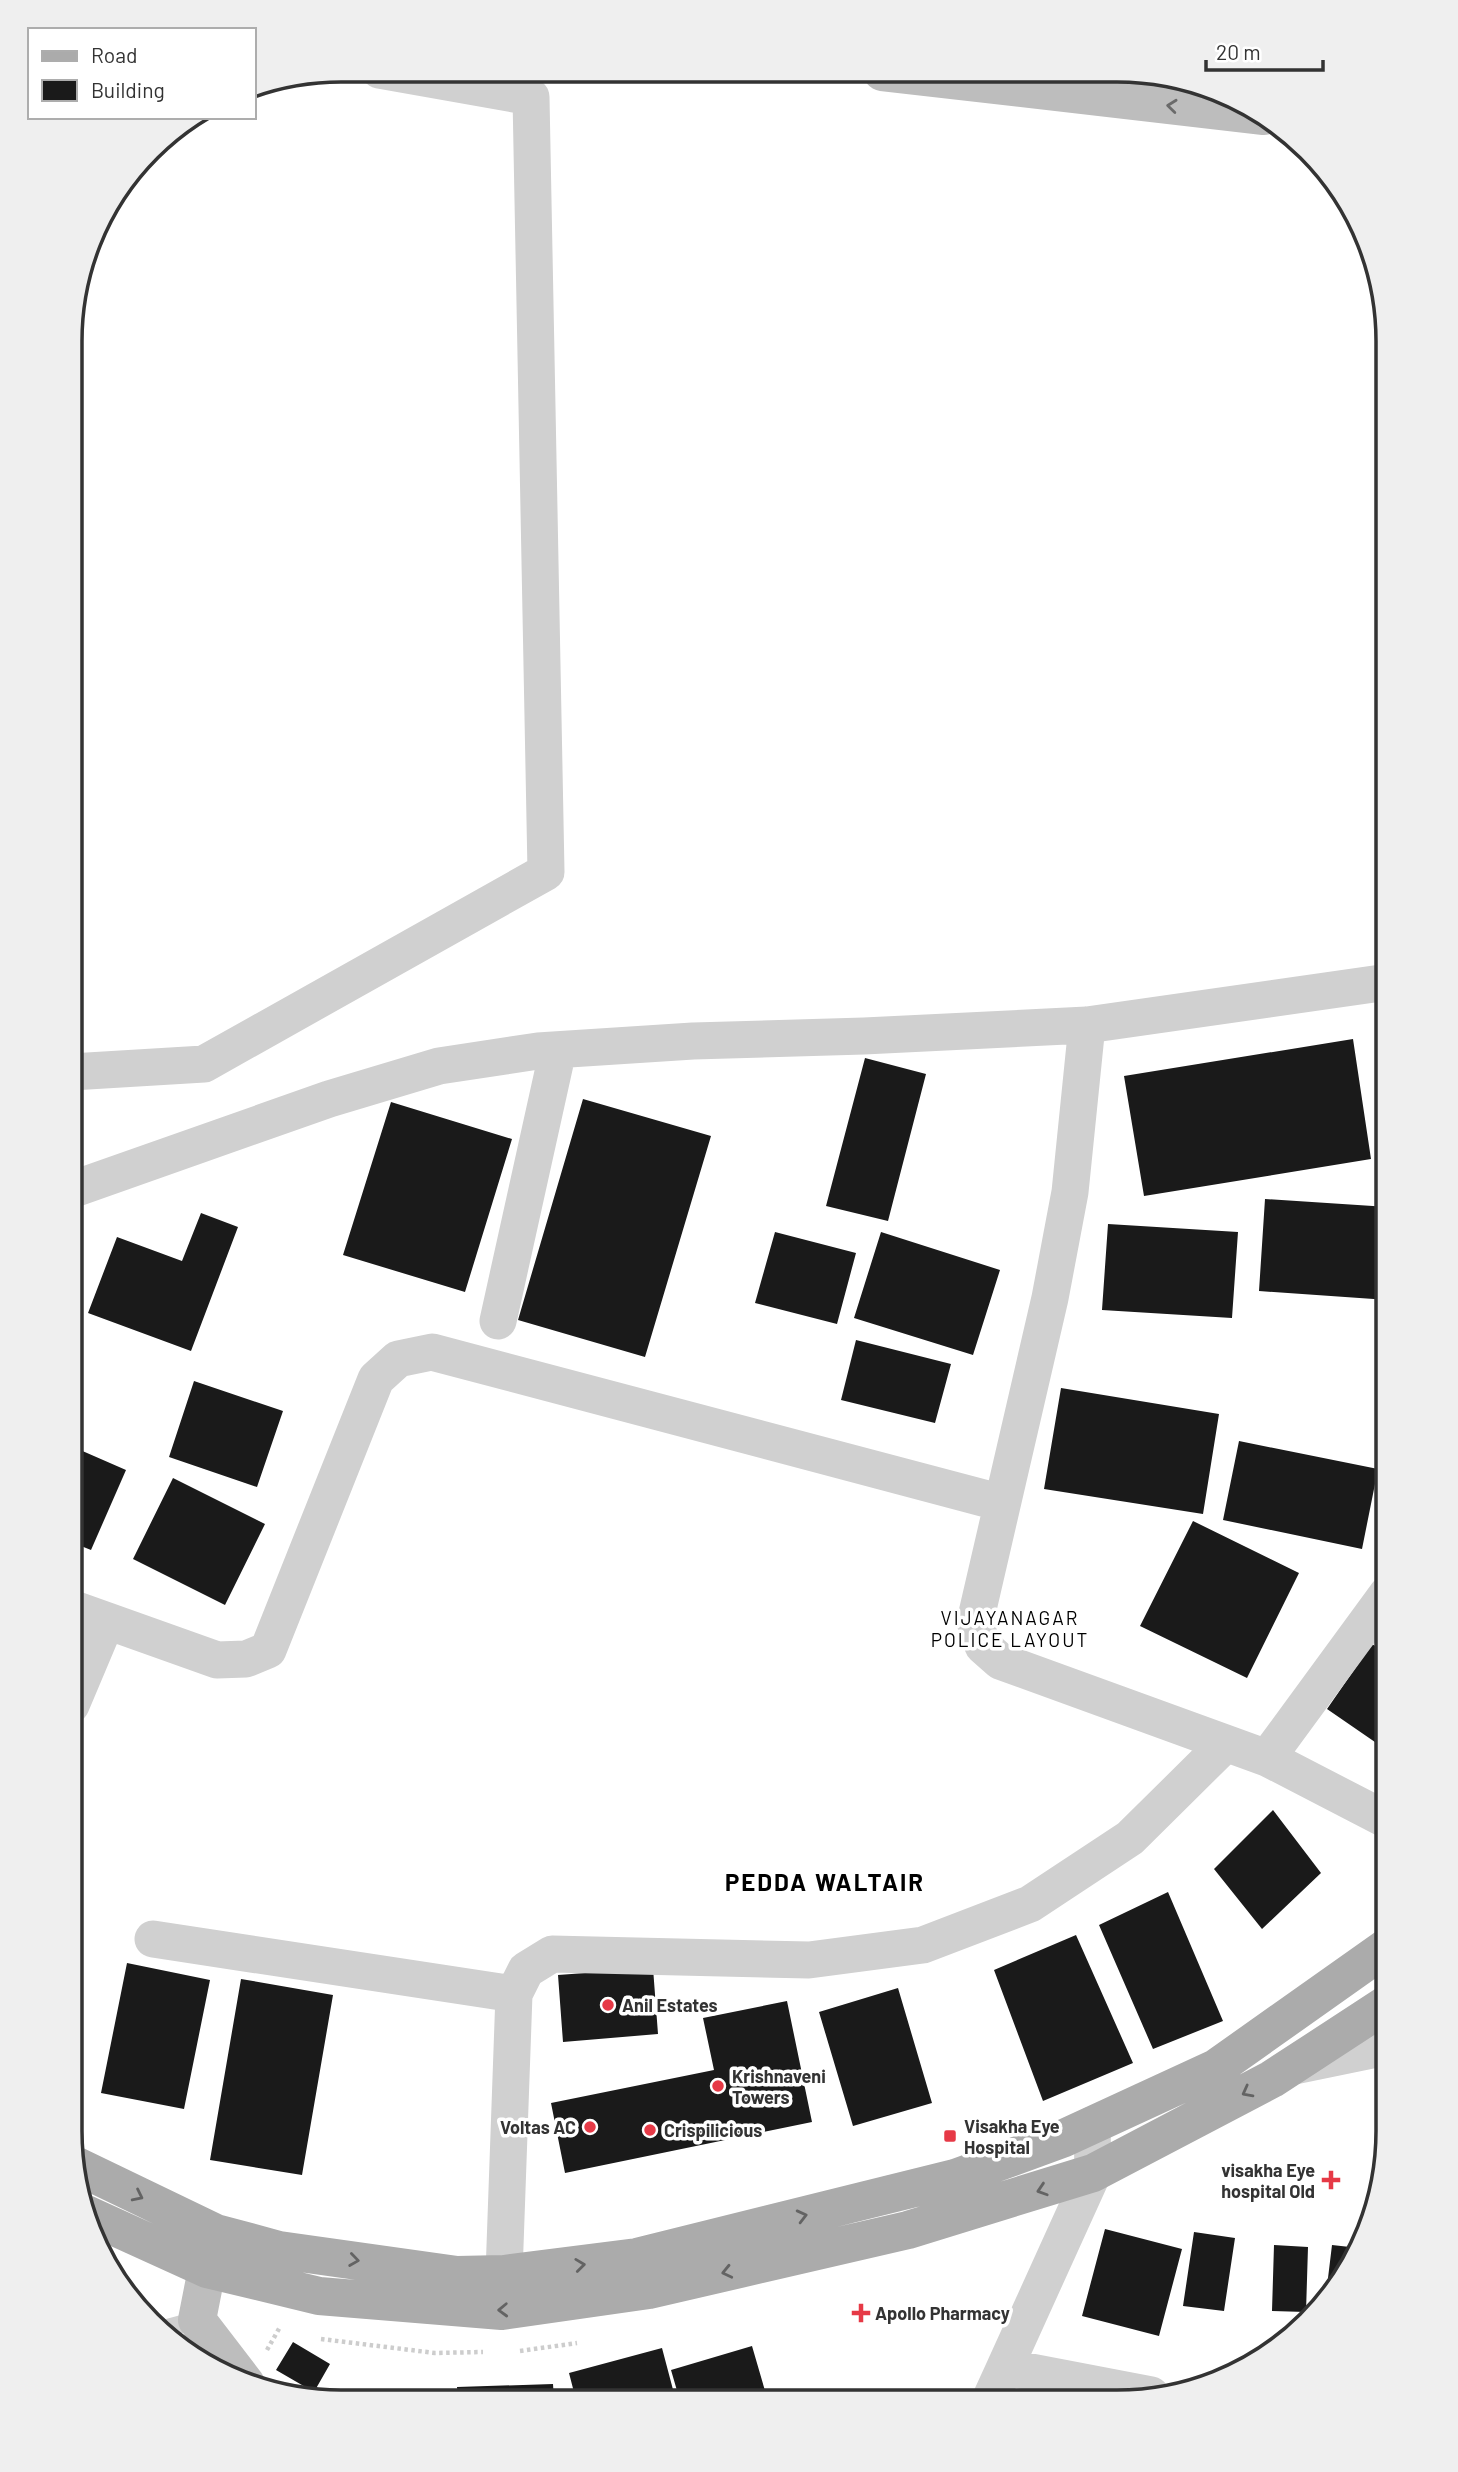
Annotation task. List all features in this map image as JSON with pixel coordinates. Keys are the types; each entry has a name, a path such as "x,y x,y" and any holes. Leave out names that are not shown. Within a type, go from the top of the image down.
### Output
{"main road":[{"path":"85,2171 211,2251 279,2250 443,2273 504,2274 638,2257 954,2178 1092,2126 1216,2068 1376,1955"},
{"path":"97,2217 211,2251 319,2296 502,2311 649,2290 908,2230 1093,2174 1290,2067 1376,2011"}],"street":[{"path":"82,1071 204,1064 546,872 531,97 447,82"},
{"path":"969,82 1239,113"},
{"path":"82,1186 329,1099 439,1066 558,1050 693,1041 1087,1025 1376,984"},
{"path":"1087,1025 1070,1192 1050,1298 975,1622 983,1646 1000,1661 1266,1758 1376,1814"},
{"path":"499,1321 558,1050"},
{"path":"82,1612 217,1660 246,1659 268,1650 376,1380 398,1359 432,1352 1002,1503"},
{"path":"1266,1758 1376,1609"},
{"path":"82,1679 106,1622"},
{"path":"504,2274 514,1994 526,1970 552,1954 809,1960 923,1945 1030,1903 1130,1838 1225,1744"},
{"path":"153,1939 514,1994"},
{"path":"1290,2067 1376,2049"},
{"path":"994,2390 1093,2174 1092,2126"},
{"path":"211,2251 197,2320 232,2365"},
{"path":"1005,2367 1123,2390"}],"lane":[{"path":"171,2327 197,2320"}],"building":[{"path":"1353,1039 1371,1159 1144,1196 1124,1076"},
{"path":"865,1058 926,1074 888,1221 826,1206"},
{"path":"583,1099 711,1136 645,1357 518,1320"},
{"path":"391,1102 512,1139 465,1292 343,1255"},
{"path":"1265,1199 1376,1206 1376,1299 1259,1291"},
{"path":"201,1213 238,1227 191,1351 88,1313 117,1237 182,1261"},
{"path":"1108,1224 1238,1232 1232,1318 1102,1310"},
{"path":"775,1232 856,1253 837,1324 755,1303"},
{"path":"881,1232 1000,1270 973,1355 854,1318"},
{"path":"856,1340 951,1364 935,1423 841,1400"},
{"path":"194,1381 283,1411 257,1487 169,1457"},
{"path":"1061,1388 1219,1414 1203,1514 1044,1489"},
{"path":"1239,1441 1376,1469 1362,1549 1223,1520"},
{"path":"82,1451 126,1470 91,1550 82,1546"},
{"path":"173,1478 265,1524 225,1605 133,1559"},
{"path":"1193,1521 1299,1573 1247,1678 1140,1626"},
{"path":"1372,1644 1376,1646 1376,1743 1327,1709"},
{"path":"1273,1810 1321,1873 1262,1929 1214,1869"},
{"path":"1168,1892 1223,2021 1153,2049 1099,1925"},
{"path":"1076,1935 1133,2063 1043,2101 994,1970"},
{"path":"127,1963 210,1980 184,2109 101,2093"},
{"name":"Anil Estates","path":"653,1968 658,2034 563,2042 558,1975"},
{"path":"241,1979 333,1995 302,2175 210,2160"},
{"path":"898,1988 932,2103 853,2126 819,2012"},
{"name":"Krishnaveni Towers","path":"787,2001 812,2122 565,2173 551,2103 714,2070 703,2018"},
{"path":"1105,2229 1182,2249 1159,2336 1082,2316"},
{"path":"1194,2232 1235,2238 1224,2311 1183,2306"},
{"path":"1274,2245 1308,2247 1306,2308 1302,2312 1272,2311"},
{"path":"1332,2245 1348,2247 1341,2260 1328,2281"},
{"path":"293,2342 330,2364 316,2389 307,2388 276,2370"},
{"path":"752,2346 765,2390 677,2390 671,2370"},
{"path":"662,2348 673,2390 573,2390 569,2373"},
{"path":"553,2384 553,2390 457,2390 457,2387"}],"place":[{"name":"Anil Estates","path":"608,2005"},
{"name":"Krishnaveni Towers","path":"718,2086"},
{"name":"Voltas AC","path":"590,2127"},
{"name":"Crispilicious","path":"650,2130"},
{"name":"Visakha Eye Hospital","path":"950,2136"},
{"name":"visakha Eye hospital Old","path":"1331,2180"},
{"name":"Apollo Pharmacy","path":"861,2313"}],"district":[{"name":"VIJAYANAGAR POLICE LAYOUT","path":"1010,1628"},
{"name":"PEDDA WALTAIR","path":"825,1881"}]}
